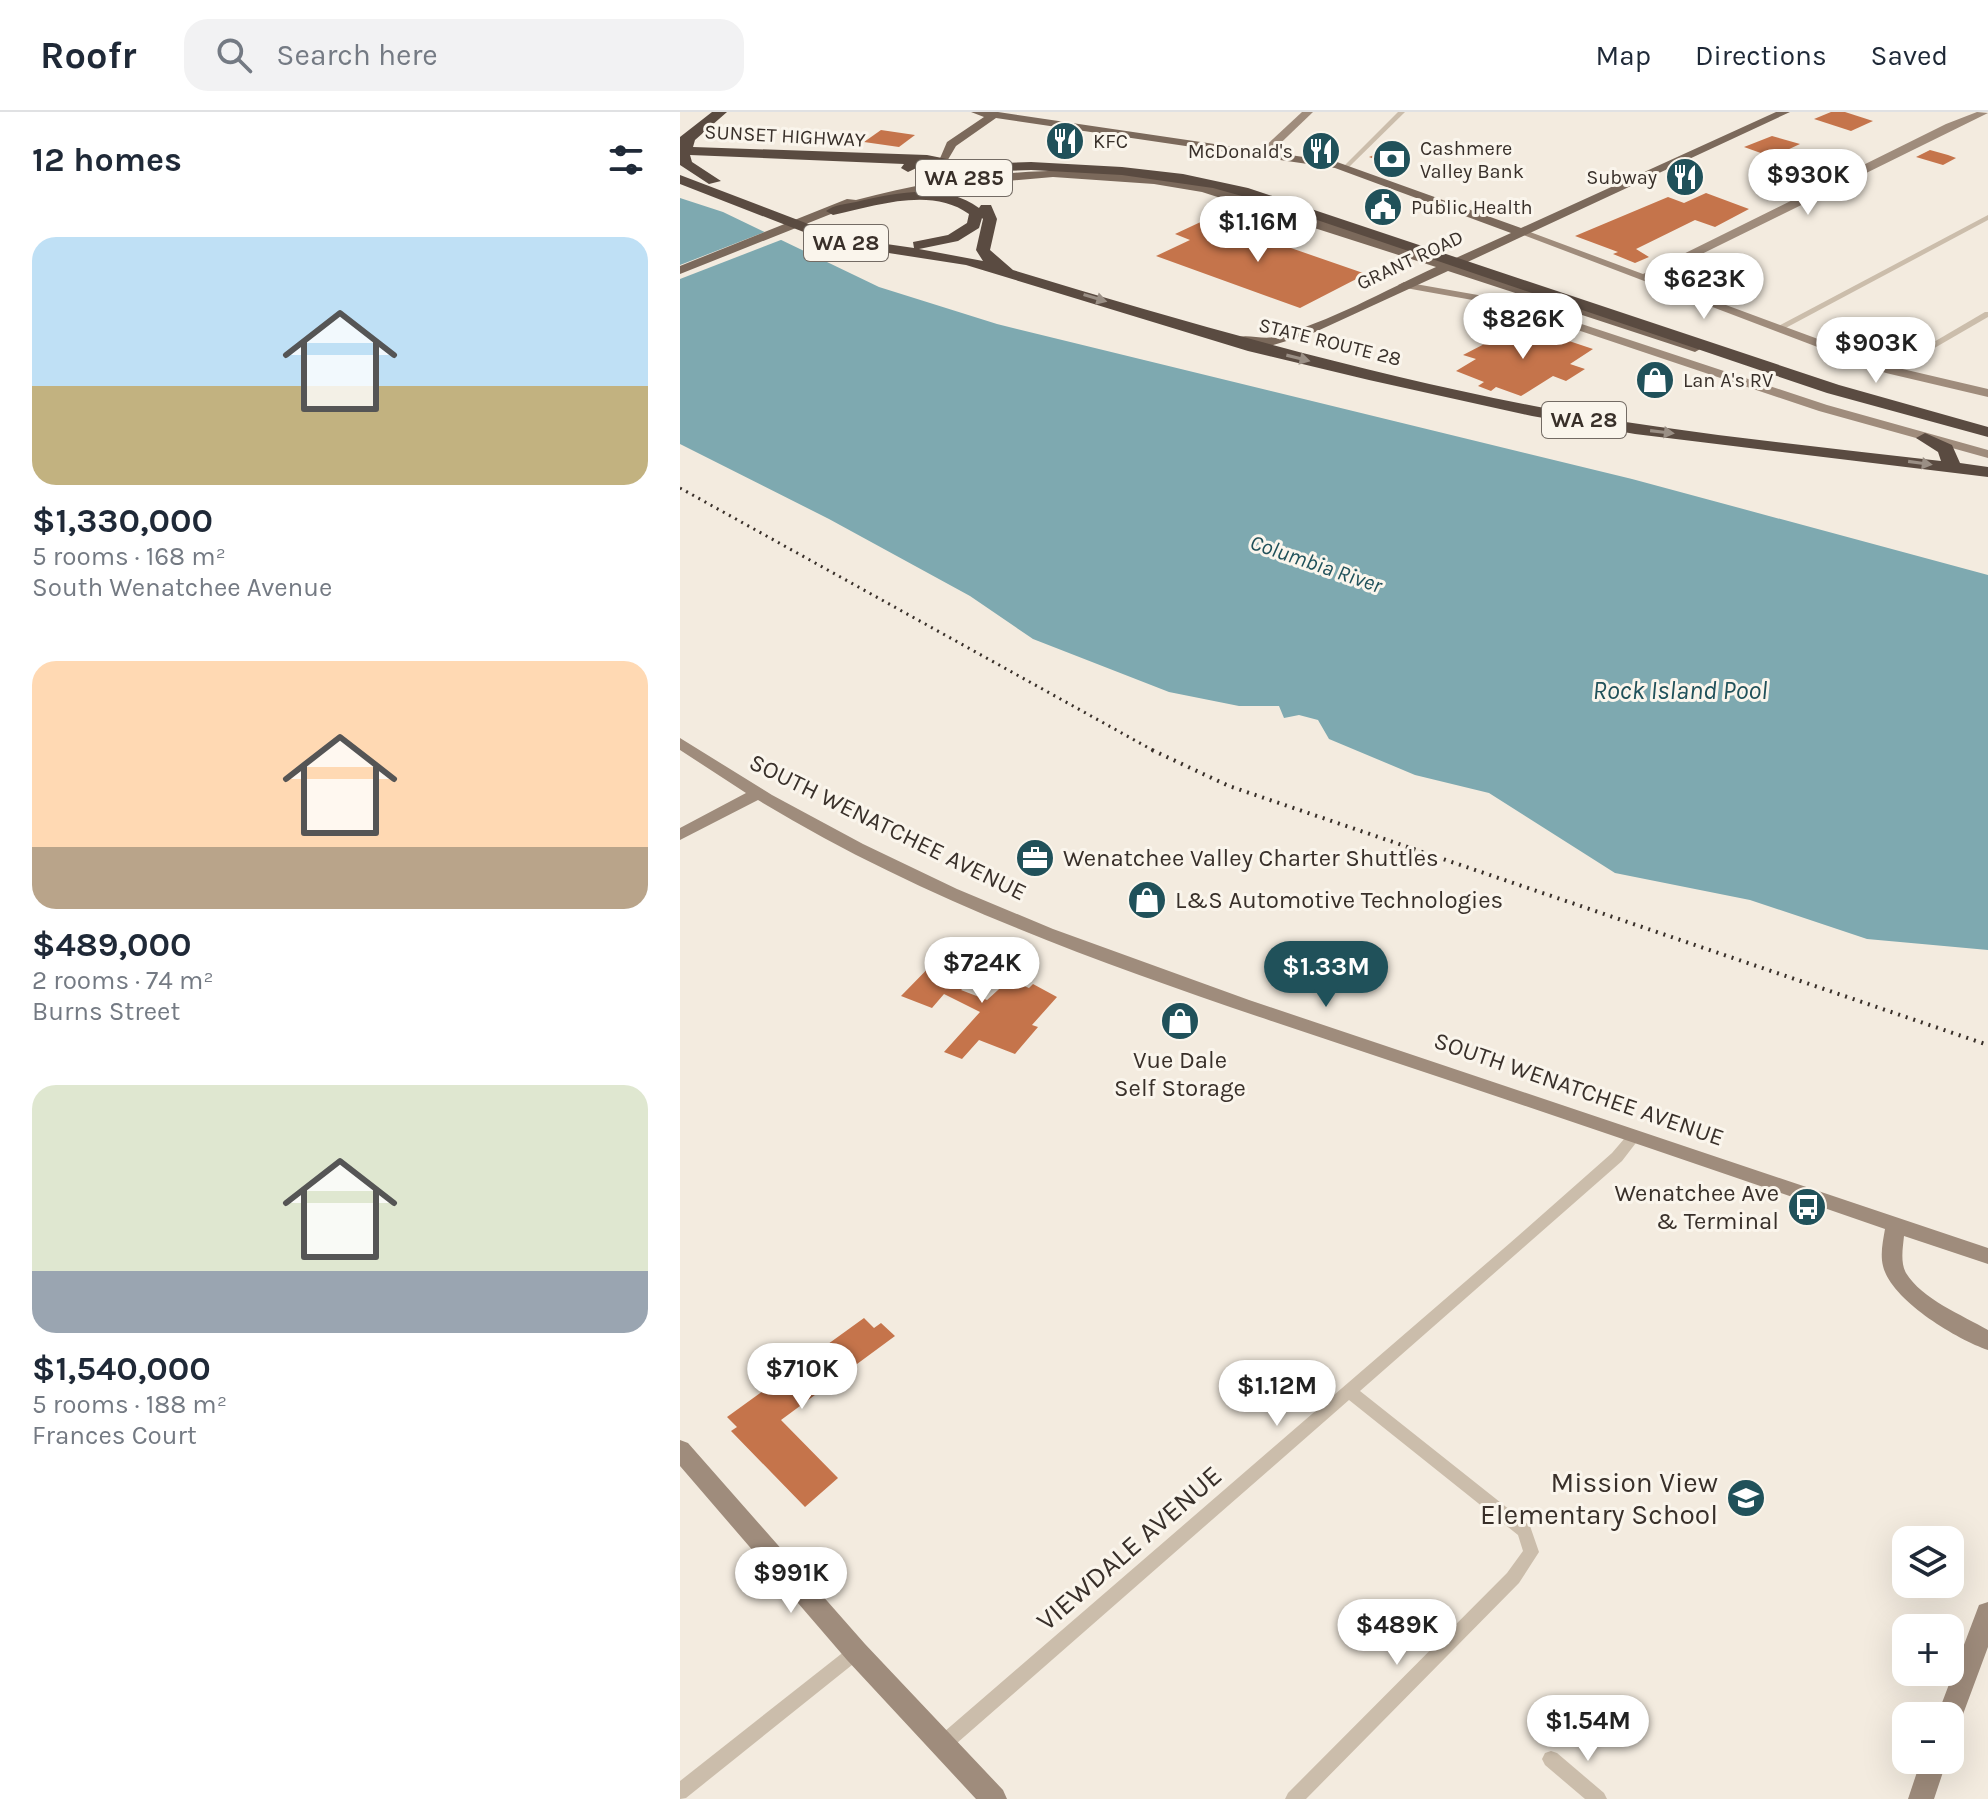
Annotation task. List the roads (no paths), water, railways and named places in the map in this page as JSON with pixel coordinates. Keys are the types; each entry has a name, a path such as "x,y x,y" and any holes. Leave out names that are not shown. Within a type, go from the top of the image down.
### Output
{"highway":[{"path":"720,112 681,148 686,164 715,182 856,241 907,246 938,242 965,232 977,219 964,204 929,197 887,199 833,211"},
{"name":"SUNSET HIGHWAY","path":"681,148 700,152 914,165"},
{"path":"833,211 902,178 914,165 931,173 946,154"},
{"path":"865,160 946,154 964,168 1018,165 1202,181 1263,197 1449,264 1833,389 1988,432"},
{"path":"865,160 895,171 890,181 877,189"},
{"name":"STATE ROUTE 28","path":"680,179 842,242 953,257 1222,337 1369,375 1532,411 1635,429 1956,457 1988,472"},
{"path":"833,211 910,194 970,199 989,213 983,247 987,257 1020,275"},
{"path":"1925,438 1943,446 1956,457"}],"main road":[{"path":"976,112 1346,167 1890,370 1988,393"},
{"path":"1263,154 1308,112"},
{"name":"GRANT ROAD","path":"1222,337 1270,342 1332,319 1518,231 1785,112"},
{"path":"1644,278 1956,123 1983,113"},
{"path":"946,154 994,115"},
{"path":"1100,174 1229,195 1449,264"},
{"name":"WA 285","path":"680,270 833,211 899,193 965,181 1100,174"},
{"path":"1404,285 1508,303 1925,438"},
{"path":"1956,457 1988,454"},
{"name":"SOUTH WENATCHEE AVENUE","path":"680,743 757,794 979,906 1285,1018 1988,1256"},
{"path":"680,835 757,794"},
{"path":"1896,1225 1892,1250 1894,1272 1908,1290 1988,1341"},
{"path":"680,1450 856,1652 994,1799"},
{"path":"1955,1702 1988,1613"},
{"path":"1921,1799 1929,1774"}],"street":[{"path":"1346,167 1402,112"},
{"path":"1777,329 1988,217"},
{"path":"1890,370 1988,314"},
{"name":"VIEWDALE AVENUE","path":"943,1744 1617,1157 1635,1135"},
{"path":"1294,1799 1513,1578 1526,1562 1530,1545 1524,1531 1349,1391"},
{"path":"680,1792 856,1652"},
{"path":"1551,1759 1598,1799"}],"water":[{"name":"Rock Island Pool","path":"680,198 723,212 879,287 997,324 1632,479 1988,575 1988,950 1867,939 1750,900 1615,873 1489,793 1415,775 1329,739 1318,720 1299,715 1284,718 1279,706 1239,706 1169,692 1033,639 970,596 829,519 680,444"}],"railway":[{"path":"680,488 1155,751"},
{"path":"1155,751 1229,786 1988,1045"}],"place":[{"name":"KFC","path":"1065,141"},
{"name":"McDonald's","path":"1321,151"},
{"name":"Cashmere Valley Bank","path":"1392,159"},
{"name":"Subway","path":"1685,177"},
{"name":"Public Health","path":"1383,207"},
{"name":"Lan A's RV","path":"1655,380"},
{"name":"Wenatchee Valley Charter Shuttles","path":"1035,858"},
{"name":"L&S Automotive Technologies","path":"1147,900"},
{"name":"Vue Dale Self Storage","path":"1180,1021"},
{"name":"Wenatchee Ave & Terminal","path":"1807,1207"},
{"name":"Mission View Elementary School","path":"1746,1498"}],"water label":[{"name":"Columbia River","path":"1316,564"}]}
